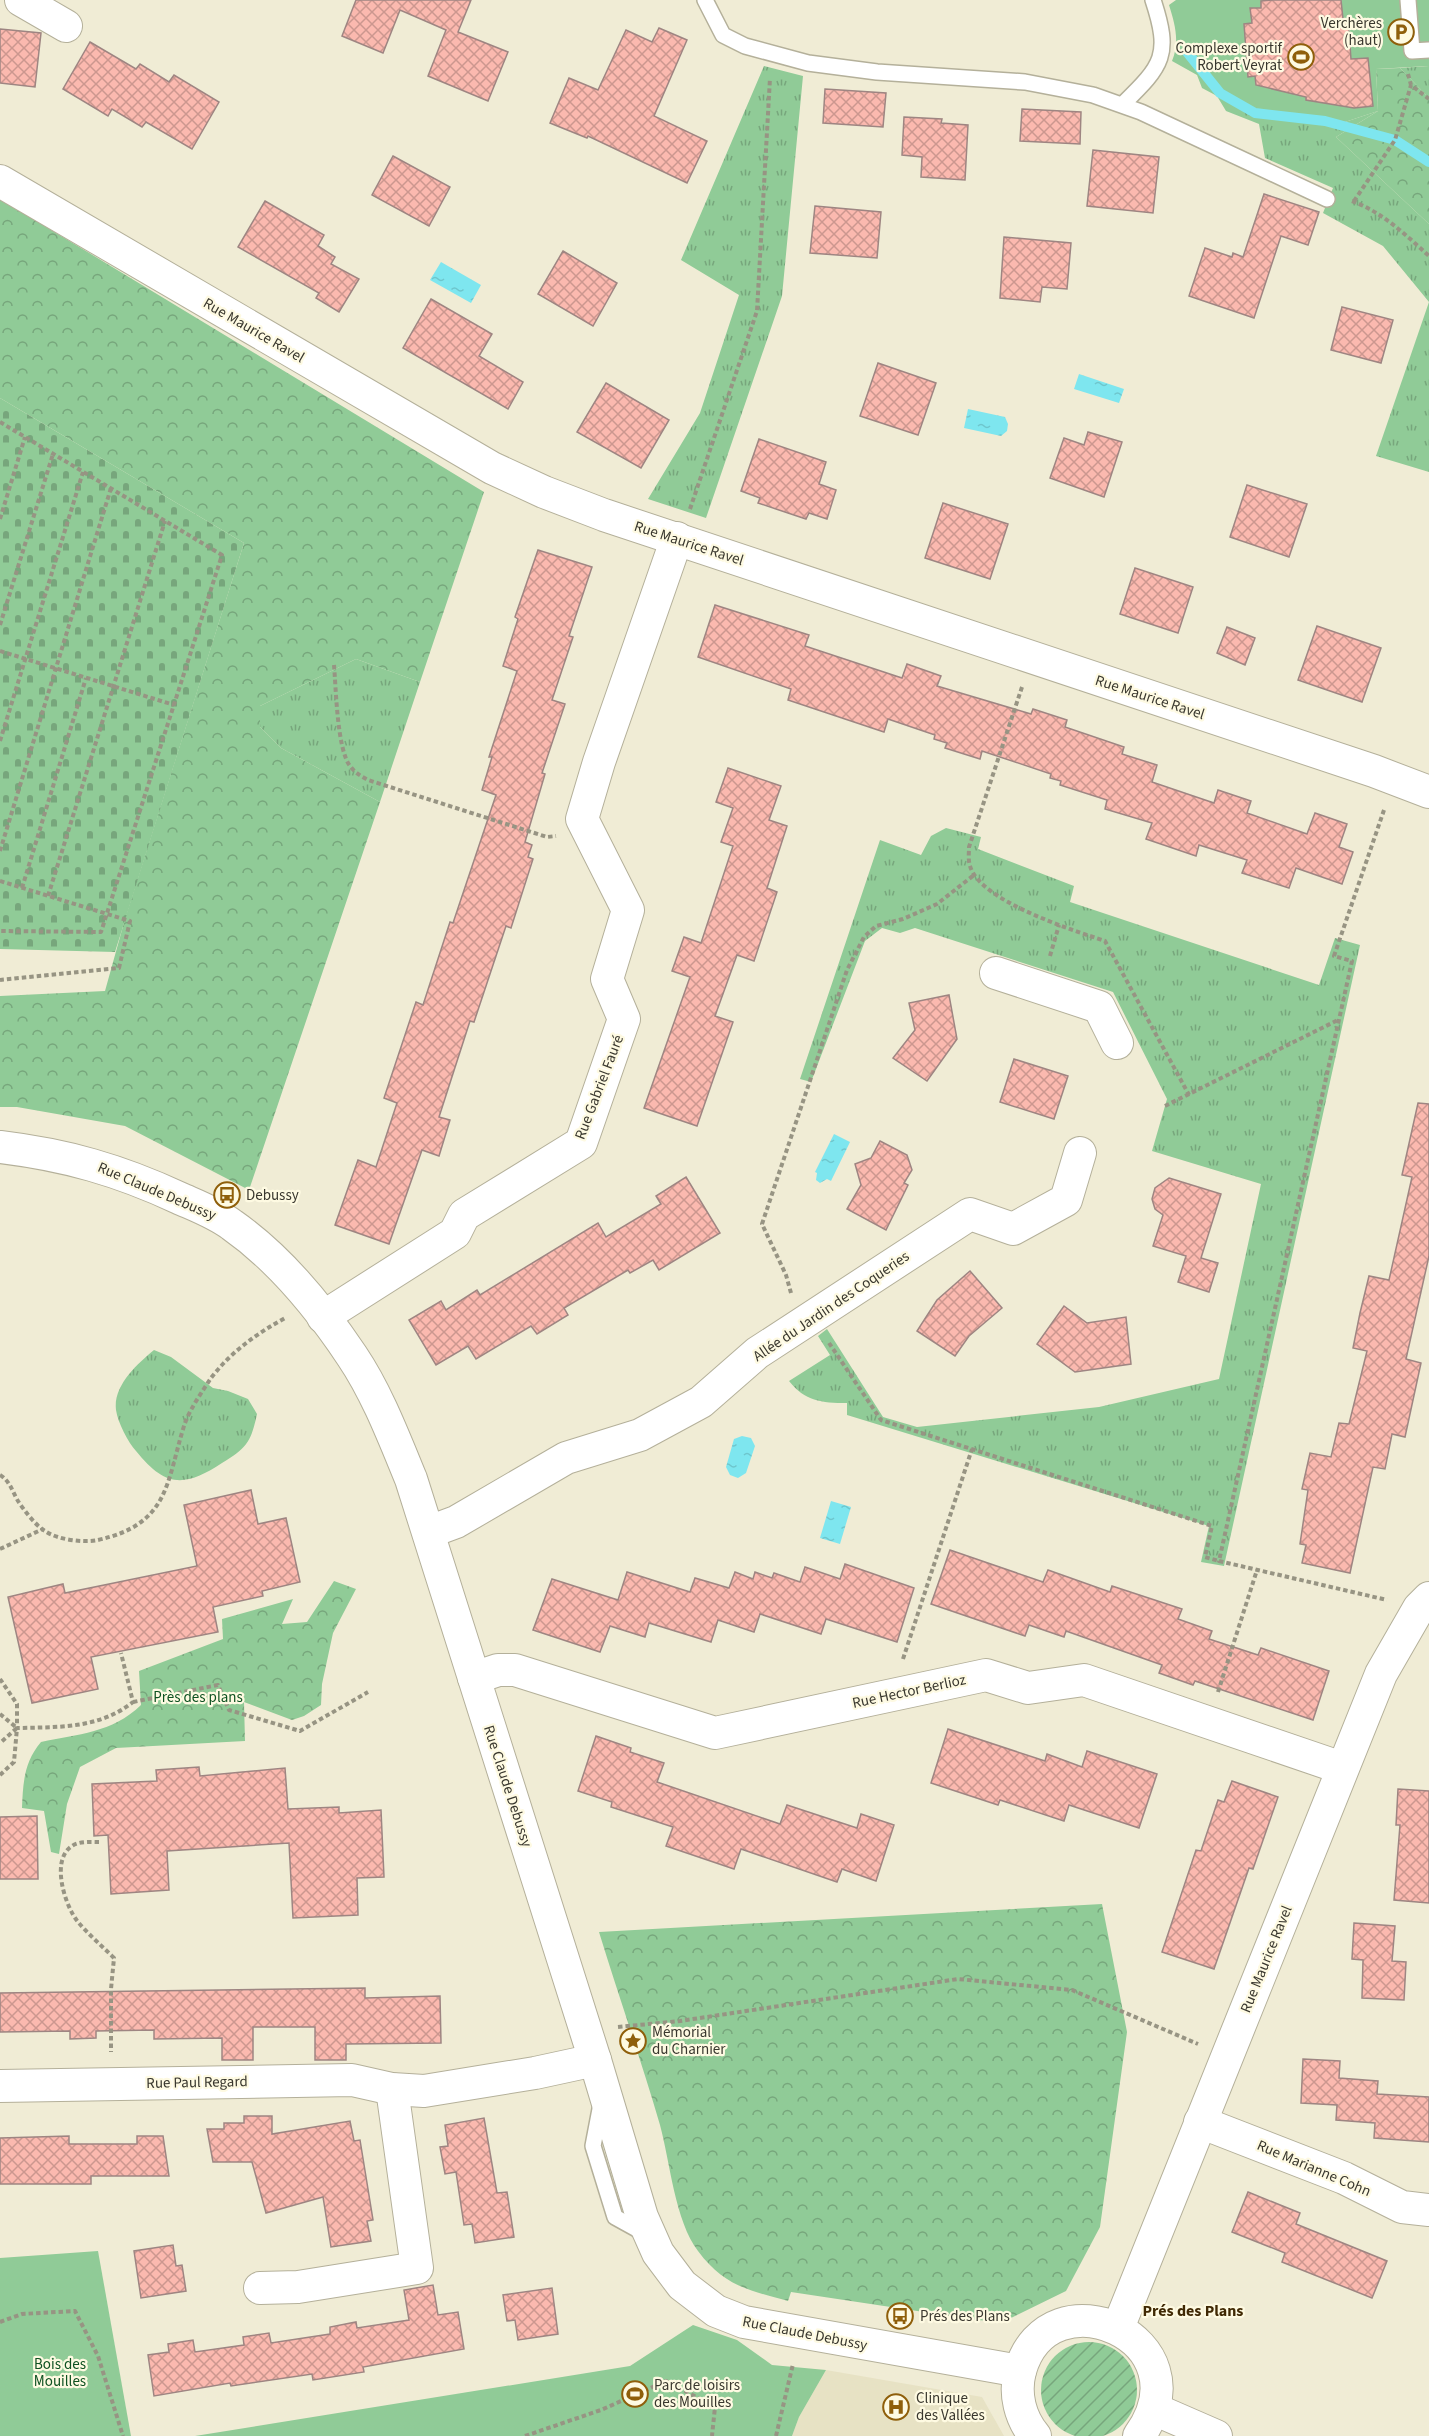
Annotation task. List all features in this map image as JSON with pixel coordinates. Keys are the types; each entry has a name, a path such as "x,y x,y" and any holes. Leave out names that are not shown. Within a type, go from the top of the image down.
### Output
{"street":[{"path":"21,0 66,26"},
{"name":"Rue Maurice Ravel","path":"0,181 492,468 544,492 687,527 1031,658 1395,778 1429,792"},
{"name":"Rue Gabriel Fauré","path":"317,1310 455,1233 464,1215 581,1143 624,1019 607,979 628,910 582,819 687,527"},
{"path":"996,973 1098,1007 1117,1043"},
{"name":"Rue Claude Debussy","path":"0,1147 44,1152 89,1163 154,1186 217,1215 264,1252 317,1310 353,1357 393,1436 411,1479 604,2089 642,2217 673,2276 692,2294 716,2311 744,2322 800,2334 1020,2371"},
{"name":"Allée du Jardin des Coqueries","path":"429,1532 456,1522 566,1458 640,1435 701,1402 756,1353 970,1214 1013,1229 1066,1200 1080,1153"},
{"name":"Rue Maurice Ravel","path":"1118,2328 1381,1674 1424,1603"},
{"name":"Rue Hector Berlioz","path":"474,1678 498,1670 514,1670 715,1733 986,1675 1028,1688 1084,1680 1342,1768"},
{"name":"Rue Paul Regard","path":"0,2086 352,2080 392,2090 424,2091 535,2073 590,2045"},
{"path":"260,2288 298,2287 417,2268 392,2090"},
{"name":"Rue Marianne Cohn","path":"1200,2122 1344,2178 1402,2207 1429,2210"},
{"path":"1035,2436 1021,2410 1017,2390 1020,2371 1035,2344 1050,2331 1069,2323 1089,2321 1118,2328 1139,2344 1152,2366 1156,2383 1154,2409 1139,2436"},
{"path":"1154,2409 1216,2436"}],"lane":[{"path":"705,0 723,35 745,46 808,63 877,72 1025,82 1093,95 1123,104 1327,199"},
{"path":"1123,104 1146,82 1157,68 1161,56 1163,43 1153,0"},
{"path":"1408,0 1412,51 1429,50"}],"path":[{"path":"687,527 688,513 757,311 771,54"},
{"path":"1354,201 1395,140 1411,85"},
{"path":"1327,199 1354,201 1378,214 1429,256"},
{"path":"0,422 222,555 101,932 0,930"},
{"path":"0,519 25,437"},
{"path":"0,625 53,454"},
{"path":"0,741 83,472"},
{"path":"0,851 111,488"},
{"path":"48,896 165,521"},
{"path":"0,651 174,705"},
{"path":"1031,658 969,847 970,865 974,875 998,897 1059,926 1105,941 1189,1095"},
{"path":"334,665 342,747 349,765 357,774 368,780 547,837 590,834"},
{"path":"22,888 86,678"},
{"path":"1219,1561 1352,961 1334,956 1395,778"},
{"path":"974,875 937,904 903,919 876,926 864,937 847,970 762,1224 790,1286 803,1322 881,1420 1212,1526 1205,1557 1257,1570 1424,1603"},
{"path":"0,881 130,921 119,968 0,980"},
{"path":"1166,1106 1339,1020"},
{"path":"0,1475 6,1479 19,1503 43,1530 58,1536 93,1541 114,1536 136,1526 148,1518 168,1489 185,1423 212,1378 233,1354 256,1334 317,1310"},
{"path":"891,1695 972,1449"},
{"path":"0,1549 43,1530"},
{"path":"1209,1722 1257,1570"},
{"path":"121,1653 134,1702"},
{"path":"0,1679 17,1704 14,1762 0,1775"},
{"path":"0,1743 17,1728 74,1726 96,1722 134,1702 218,1685 229,1710 300,1731 368,1692"},
{"path":"0,1714 17,1728"},
{"path":"99,1842 70,1847 63,1858 61,1872 64,1897 73,1915 114,1958 111,1989 112,2083"},
{"path":"590,2045 680,2021 958,1979 1072,1990 1226,2056"},
{"path":"0,2322 22,2314 75,2311 98,2356 123,2436"},
{"path":"776,2436 800,2334"},
{"path":"525,2436 601,2410 666,2381 716,2407 712,2436"}],"shaded area":[{"name":"Clinique des Vallées","path":"826,2370 982,2397 1004,2436 792,2436 799,2417"}],"green space":[{"name":"Complexe sportif Robert Veyrat","path":"1176,0 1429,0 1429,66 1376,69 1378,111 1345,122 1249,108 1172,61 1176,40 1169,5"},
{"path":"764,66 803,76 782,296 706,518 648,499 700,413 739,295 681,260"},
{"path":"1429,66 1429,98 1400,68"},
{"path":"1400,68 1429,98 1429,224 1336,137 1378,111 1376,69"},
{"path":"1197,75 1345,122 1378,111 1336,137 1429,224 1429,302 1383,246 1323,213 1333,188 1265,158 1259,124 1226,111 1217,96 1202,88"},
{"path":"0,199 484,492 420,682 356,659 260,706 260,727 281,748 380,802 249,1190 125,1126 17,1107 0,1107 0,996 105,991 125,919 244,543 0,398"},
{"path":"1429,302 1429,472 1376,456"},
{"path":"0,398 244,543 115,952 0,949"},
{"path":"356,659 420,682 380,802 281,748 260,727 260,706"},
{"path":"946,828 981,837 978,849 1074,886 1070,902 1319,985 1335,938 1360,945 1224,1566 1201,1562 1209,1526 847,1415 847,1403 814,1400 801,1393 789,1381 830,1355 818,1336 827,1329 883,1417 917,1427 1099,1407 1219,1379 1261,1184 1152,1151 1167,1099 1113,992 915,928 900,933 882,928 865,941 811,1082 800,1079 880,840 921,855 931,836"},
{"path":"154,1350 171,1357 213,1388 248,1399 257,1414 247,1443 237,1453 197,1477 176,1480 156,1472 133,1447 119,1421 116,1410 118,1392 127,1376"},
{"name":"Près des plans","path":"334,1581 356,1589 333,1633 322,1684 321,1705 304,1716 292,1720 244,1702 245,1741 116,1748 80,1767 67,1804 59,1854 51,1852 44,1811 22,1808 28,1765 41,1742 94,1731 130,1714 141,1705 139,1671 223,1639 222,1619 293,1599 282,1624 307,1622"},
{"path":"1102,1904 1127,2032 1100,2227 1066,2291 1003,2322 977,2320 791,2292 788,2301 738,2285 717,2272 708,2263 690,2238 684,2224 674,2191 660,2125 599,1932"},
{"name":"Bois des Mouilles","path":"98,2251 131,2436 0,2436 0,2258"},
{"name":"Parc de loisirs des Mouilles","path":"693,2325 737,2340 772,2365 826,2370 799,2417 792,2436 195,2436 630,2366"},
{"path":"1089,2342 1107,2346 1123,2356 1133,2372 1137,2390 1133,2408 1123,2424 1107,2434 1089,2438 1071,2434 1055,2424 1045,2408 1041,2390 1045,2372 1055,2356 1071,2346"}],"water":[{"path":"441,262 481,285 471,303 430,280"},
{"path":"1079,374 1124,389 1119,403 1074,389"},
{"path":"968,409 1005,417 1008,424 1007,431 1001,436 964,428"},
{"path":"834,1134 850,1142 831,1181 827,1179 820,1183 816,1180 817,1173 815,1172"},
{"path":"742,1436 751,1438 755,1446 746,1473 738,1478 730,1475 726,1467 734,1439"},
{"path":"831,1501 851,1507 840,1544 820,1538"}],"building":[{"path":"356,0 471,0 458,32 508,52 488,101 428,76 446,30 400,10 383,53 342,36"},
{"path":"1341,0 1343,19 1348,19 1351,59 1368,58 1373,106 1354,108 1306,100 1306,97 1256,85 1255,76 1248,77 1244,24 1252,23 1250,8 1261,8 1261,1"},
{"path":"659,28 687,40 654,116 707,141 687,183 588,136 587,138 550,123 569,78 598,90 626,30 652,42"},
{"path":"0,29 41,33 35,87 0,83"},
{"path":"90,42 136,69 140,64 169,82 174,75 219,102 192,149 146,122 142,127 112,109 108,116 63,89"},
{"path":"825,89 886,93 883,127 823,123"},
{"path":"1022,109 1081,112 1080,144 1020,141"},
{"path":"904,117 942,119 941,123 968,125 965,180 921,177 922,157 902,155"},
{"path":"1093,150 1159,157 1153,213 1087,206"},
{"path":"393,156 450,187 429,226 372,195"},
{"path":"1264,194 1319,212 1308,245 1281,236 1254,318 1189,296 1205,248 1232,257 1233,253 1243,257"},
{"path":"265,201 324,235 318,246 335,257 331,264 359,279 339,312 316,298 319,293 238,247"},
{"path":"815,206 881,212 877,258 810,253"},
{"path":"1004,237 1071,243 1067,289 1042,287 1040,302 1000,298"},
{"path":"563,251 617,283 593,326 538,294"},
{"path":"431,299 492,334 479,356 523,382 508,409 403,348"},
{"path":"1342,307 1393,320 1381,363 1331,350"},
{"path":"878,363 936,383 918,435 860,416"},
{"path":"606,383 669,420 641,468 577,432"},
{"path":"1088,432 1122,442 1104,497 1050,478 1064,438 1084,445"},
{"path":"759,439 826,462 819,484 836,490 827,519 809,513 806,519 758,503 760,498 741,491"},
{"path":"1247,485 1307,504 1289,557 1230,537"},
{"path":"943,503 1008,524 990,579 925,558"},
{"path":"538,550 592,567 569,636 573,637 552,700 565,704 542,773 545,774 525,842 532,845 528,857 533,859 511,928 506,926 474,1022 470,1021 439,1117 450,1120 439,1156 422,1150 389,1244 335,1225 358,1160 376,1167 397,1103 384,1098 416,1002 423,1005 496,795 482,790 492,757 489,757 517,671 503,666 518,619 515,617"},
{"path":"1135,568 1193,587 1178,633 1120,614"},
{"path":"715,605 809,635 805,646 902,678 907,664 941,676 937,686 1031,714 1033,709 1067,720 1065,727 1124,747 1122,754 1157,765 1152,782 1214,803 1218,790 1251,801 1247,813 1307,834 1315,813 1347,824 1339,847 1353,852 1342,884 1296,868 1289,888 1242,873 1247,860 1199,845 1196,856 1146,839 1152,823 1105,809 1107,800 1060,785 1061,781 1050,778 1051,774 982,751 980,759 945,748 947,743 934,739 935,735 888,719 884,732 788,700 791,689 698,657"},
{"path":"1317,626 1381,648 1362,702 1298,680"},
{"path":"1227,627 1255,638 1245,665 1217,653"},
{"path":"728,768 781,786 769,820 787,826 767,888 777,892 754,961 737,955 715,1016 733,1022 697,1126 644,1108 690,977 672,971 684,937 701,943 733,846 721,842 733,808 716,802"},
{"path":"949,995 957,1039 927,1081 893,1058 915,1030 909,1003"},
{"path":"1014,1059 1068,1076 1054,1119 1000,1102"},
{"path":"1418,1103 1429,1104 1429,1256 1406,1359 1421,1363 1405,1437 1392,1434 1385,1469 1373,1467 1350,1573 1302,1563 1306,1545 1300,1544 1308,1490 1302,1489 1310,1453 1331,1457 1339,1423 1349,1424 1367,1351 1353,1348 1360,1313 1369,1276 1389,1280 1412,1177 1402,1175"},
{"path":"880,1141 907,1155 912,1170 904,1183 908,1185 886,1230 847,1209 861,1185 855,1164 871,1158"},
{"path":"686,1177 720,1233 659,1270 653,1260 630,1273 628,1270 564,1308 568,1315 537,1334 531,1326 476,1359 468,1346 436,1365 409,1320 441,1301 446,1310 477,1290 480,1295 598,1223 606,1237 661,1204 656,1196"},
{"path":"1169,1178 1221,1194 1201,1258 1218,1263 1209,1292 1178,1282 1186,1256 1153,1246 1163,1215 1155,1209 1152,1199 1155,1188"},
{"path":"970,1271 1002,1308 969,1336 955,1356 917,1331 937,1300"},
{"path":"1064,1306 1087,1323 1126,1317 1131,1364 1075,1372 1037,1344"},
{"path":"251,1490 258,1524 286,1518 300,1582 262,1591 263,1596 213,1607 218,1632 91,1657 98,1689 32,1703 8,1597 63,1584 65,1593 197,1566 184,1505"},
{"path":"950,1550 1043,1582 1048,1570 1110,1592 1112,1586 1182,1609 1178,1619 1212,1631 1209,1639 1258,1655 1261,1648 1329,1671 1313,1720 1195,1681 1193,1685 1159,1673 1162,1665 1066,1631 1064,1637 1029,1625 1025,1636 931,1604"},
{"path":"845,1564 914,1588 897,1642 826,1619 821,1634 760,1614 754,1632 718,1620 711,1642 649,1623 645,1637 610,1626 600,1652 533,1630 552,1579 618,1600 627,1572 690,1592 695,1578 729,1588 735,1572 753,1579 755,1572 772,1578 774,1573 800,1582 805,1567 840,1579"},
{"path":"948,1729 1045,1761 1047,1754 1082,1767 1087,1751 1157,1774 1139,1828 1069,1805 1064,1821 1000,1800 998,1805 931,1783"},
{"path":"596,1736 631,1748 630,1752 664,1763 657,1782 780,1824 787,1805 857,1828 861,1814 894,1825 876,1881 842,1869 837,1882 741,1849 734,1869 666,1846 673,1827 611,1807 612,1802 578,1791"},
{"path":"199,1767 200,1776 285,1768 288,1809 339,1807 339,1813 381,1810 384,1877 357,1878 358,1915 293,1918 289,1843 167,1851 169,1890 111,1894 108,1835 94,1836 92,1784 157,1781 156,1770"},
{"path":"1232,1781 1278,1797 1253,1869 1249,1868 1214,1969 1162,1952 1196,1850 1201,1851 1218,1800 1224,1802"},
{"path":"1398,1789 1429,1791 1429,1903 1394,1900 1400,1825 1396,1825"},
{"path":"37,1816 38,1879 0,1879 0,1817"},
{"path":"1354,1923 1395,1926 1392,1961 1406,1962 1404,2000 1362,1998 1363,1960 1352,1959"},
{"path":"365,1988 365,1998 440,1996 441,2043 346,2044 346,2060 315,2060 315,2027 253,2027 253,2060 222,2060 222,2038 154,2039 154,2030 96,2031 96,2038 70,2039 70,2031 0,2032 0,1993"},
{"path":"1303,2059 1340,2061 1339,2078 1378,2081 1377,2094 1429,2097 1429,2142 1374,2138 1375,2123 1336,2120 1337,2105 1301,2103"},
{"path":"244,2116 272,2116 272,2134 350,2121 354,2141 360,2140 373,2220 367,2221 371,2241 331,2247 323,2197 266,2213 252,2162 213,2162 207,2129 224,2129 224,2123 244,2123"},
{"path":"484,2118 497,2193 507,2192 514,2237 475,2243 472,2224 464,2225 456,2172 445,2174 440,2147 448,2146 445,2125"},
{"path":"69,2136 69,2144 137,2144 137,2136 163,2136 169,2176 91,2176 91,2184 0,2184 0,2138"},
{"path":"1248,2192 1300,2213 1296,2224 1387,2261 1372,2298 1282,2262 1285,2253 1232,2232"},
{"path":"173,2245 176,2266 182,2265 186,2291 141,2298 134,2251"},
{"path":"433,2285 438,2315 458,2312 464,2349 363,2367 364,2372 313,2380 312,2374 231,2386 230,2383 154,2396 148,2355 169,2352 168,2344 193,2340 195,2352 244,2345 243,2337 269,2333 271,2343 330,2334 330,2327 356,2322 357,2328 409,2320 404,2290"},
{"path":"552,2288 558,2334 518,2340 515,2320 507,2321 503,2295"}],"waterway":[{"path":"1187,52 1220,93 1255,113 1325,121 1395,140 1429,162"}],"place":[{"name":"Verchères (haut)","path":"1401,32"},
{"name":"Complexe sportif Robert Veyrat","path":"1301,57"},
{"name":"Debussy","path":"227,1195"},
{"name":"Mémorial du Charnier","path":"633,2041"},
{"name":"Prés des Plans","path":"900,2316"},
{"name":"Parc de loisirs des Mouilles","path":"635,2394"},
{"name":"Clinique des Vallées","path":"896,2407"}],"district":[{"name":"Prés des Plans","path":"1193,2310"}]}
